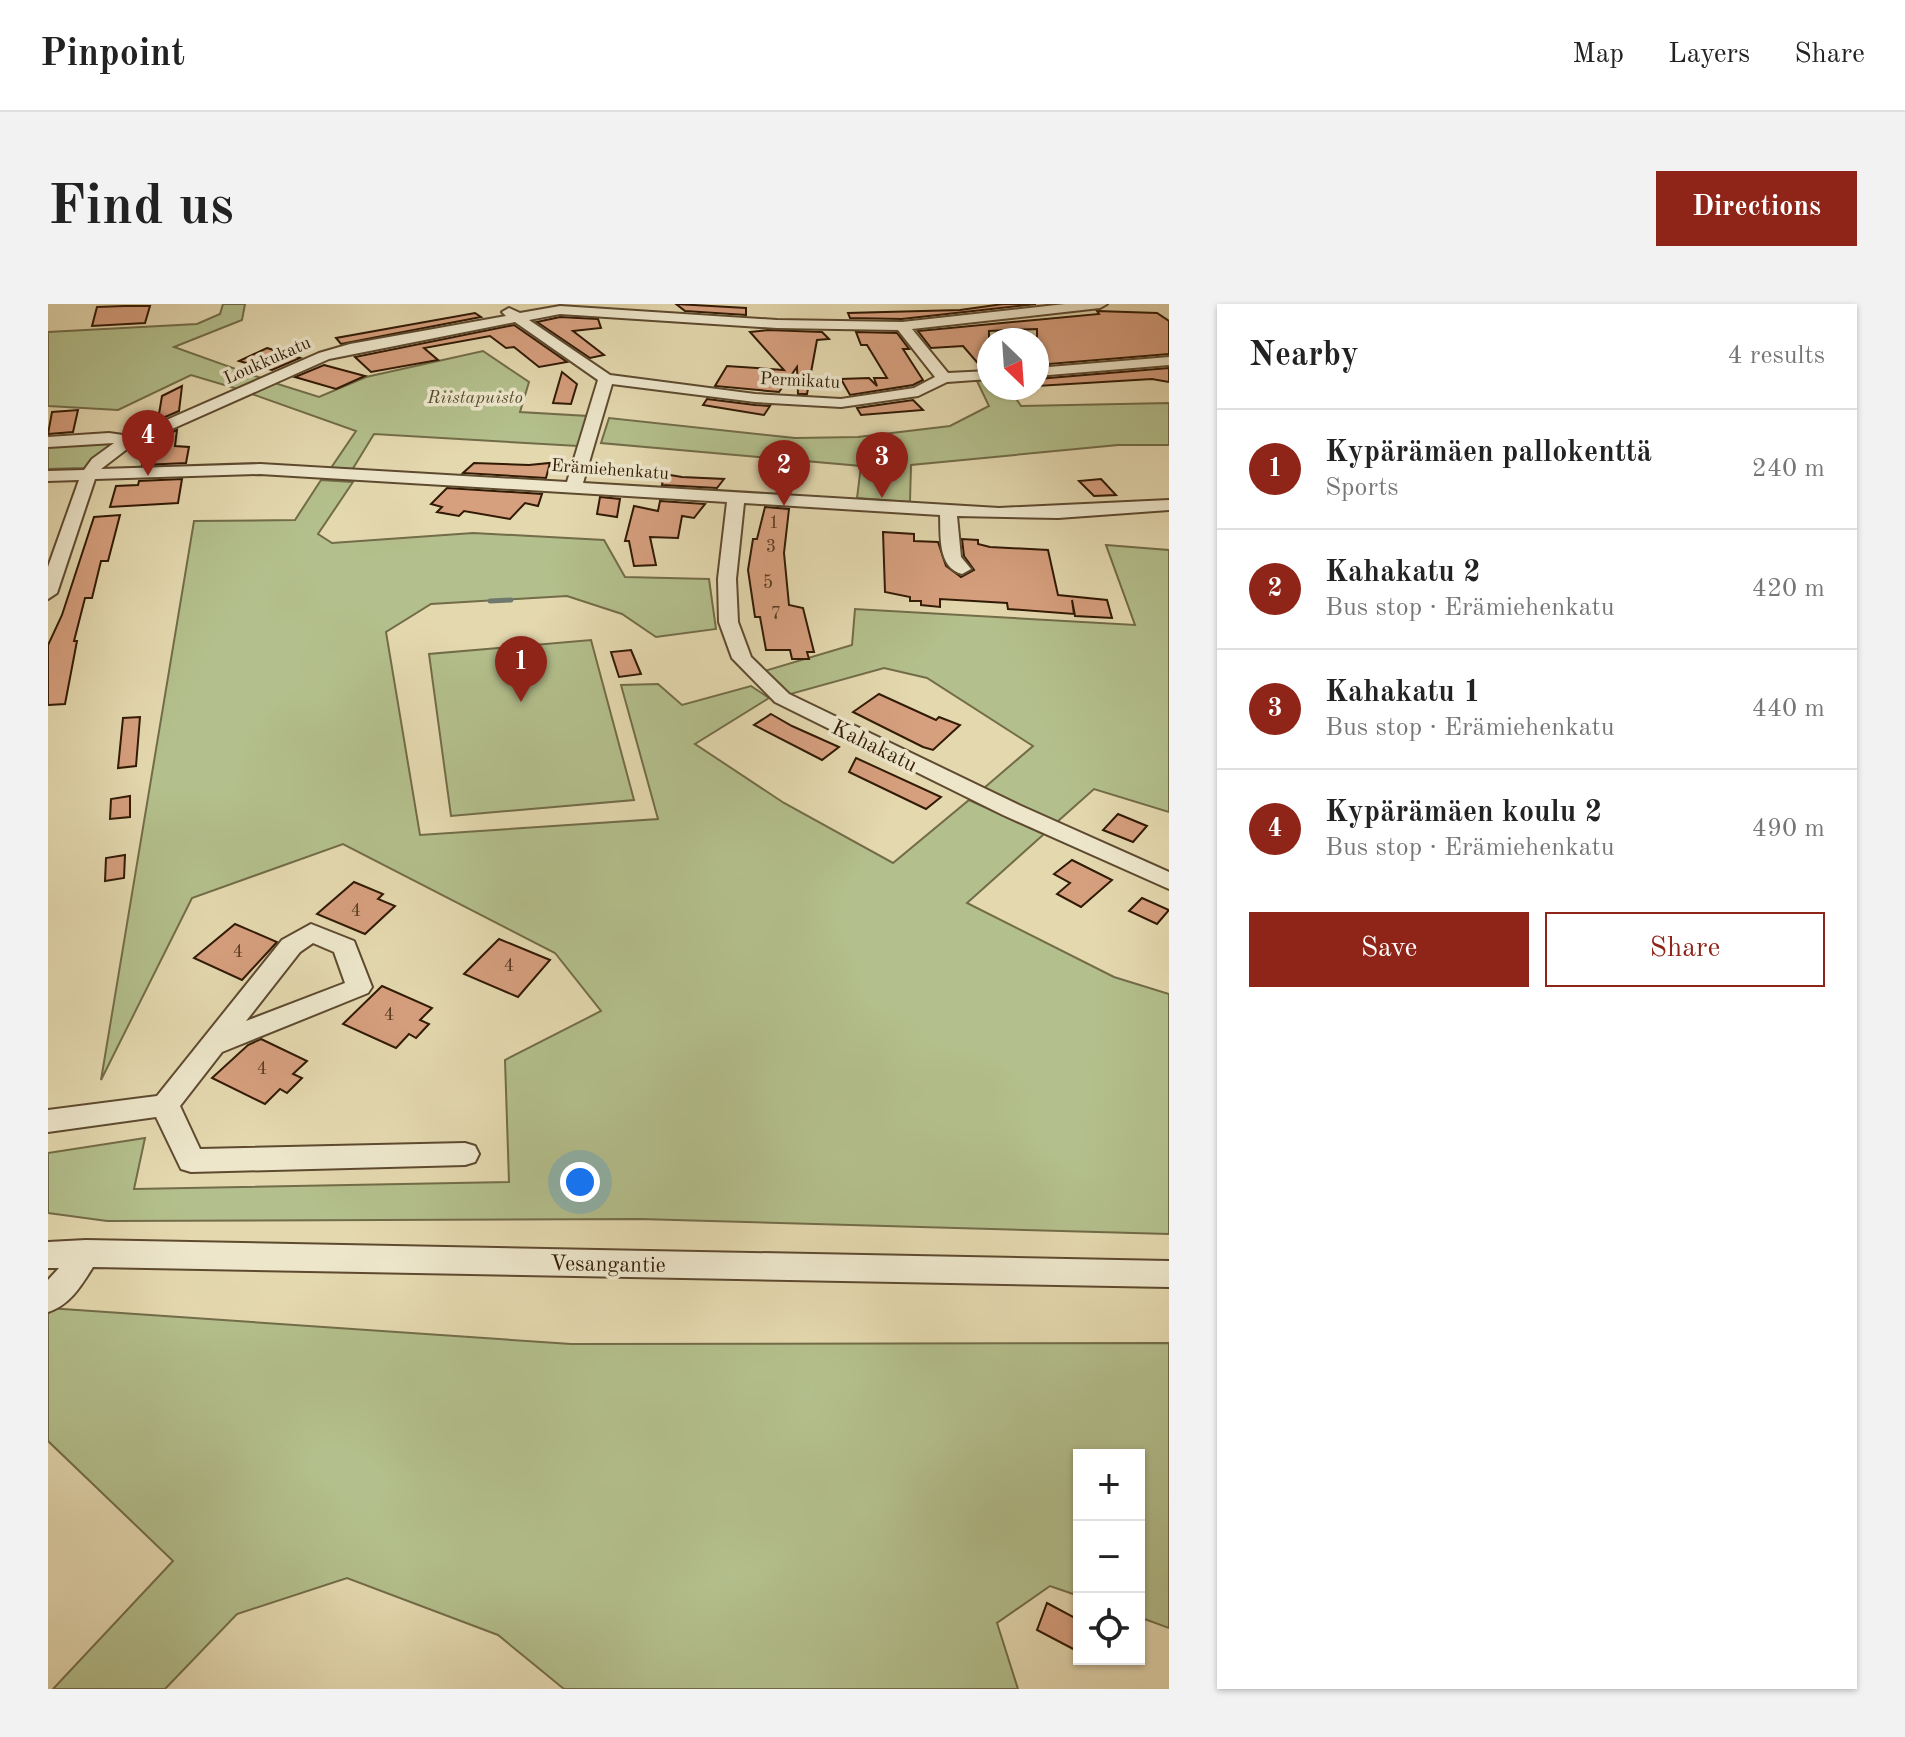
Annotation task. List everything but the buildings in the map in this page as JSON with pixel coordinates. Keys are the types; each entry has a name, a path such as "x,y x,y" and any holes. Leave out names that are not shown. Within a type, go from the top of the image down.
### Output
{"street":[{"path":"495,304 606,379 574,487"},
{"name":"Loukkukatu","path":"89,474 98,462 132,441 324,356 518,317 590,310 777,324 902,326 1100,304"},
{"path":"902,326 944,378"},
{"path":"1049,371 1169,361"},
{"path":"1143,365 1169,370"},
{"name":"Permikatu","path":"606,379 755,398 841,403 918,392 944,378 977,376"},
{"path":"48,442 109,438 132,441"},
{"name":"Erämiehenkatu","path":"48,476 260,469 948,510 1058,513 1169,505"},
{"path":"48,593 89,474"},
{"name":"Kahakatu","path":"736,497 726,589 734,642 755,673 782,698 1020,814 1169,881"},
{"path":"948,510 952,558 962,569"},
{"path":"48,1121 165,1105 212,1045 291,946 311,932 345,947 359,987 212,1045"},
{"path":"165,1105 191,1161 465,1154"},
{"path":"48,1299 67,1282 86,1253"},
{"name":"Vesangantie","path":"48,1255 86,1253 1169,1274"}],"green space":[{"path":"223,304 245,304 242,320 174,347 261,378 241,390 191,375 118,410 48,406 48,332 197,324 220,314"},
{"name":"Riistapuisto","path":"483,351 529,382 520,412 588,416 578,446 374,434 352,470 331,468 356,431 252,394 275,383 319,397 366,377"},
{"path":"986,400 1017,400 1021,406 1169,403 1169,445 1118,445 911,465 910,502 857,498 861,466 601,443 609,418 795,438 858,437 950,426 989,406"},
{"path":"117,440 84,468 48,469 48,446"},
{"path":"321,480 353,482 318,534 332,543 473,533 604,540 625,577 709,579 716,629 656,637 622,614 567,596 431,604 386,632 420,835 658,819 621,685 658,684 682,705 751,686 769,698 695,744 784,803 893,863 969,800 1044,834 967,903 1114,977 1169,994 1169,1234 640,1219 107,1221 48,1213 48,1153 145,1138 134,1189 509,1182 505,1060 601,1011 555,953 343,844 192,898 101,1080 194,521 295,520"},
{"path":"1106,545 1169,550 1169,812 1094,789 1057,822 984,788 1033,746 927,678 884,668 787,695 761,672 852,645 855,609 1135,625"},
{"path":"591,640 634,800 451,816 429,654"},
{"path":"48,1308 571,1344 1169,1343 1169,1628 1145,1619 1145,1449 1073,1449 1073,1594 1050,1586 997,1623 1018,1689 564,1689 498,1635 347,1578 237,1614 165,1689 53,1689 173,1561 48,1441"}],"waterway":[{"path":"490,601 511,600"}],"place":[{"name":"Kypärämäen koulu 2","path":"148,476"},
{"name":"Kahakatu 1","path":"882,498"},
{"name":"Kahakatu 2","path":"784,506"},
{"name":"Kypärämäen pallokenttä","path":"521,702"}]}
